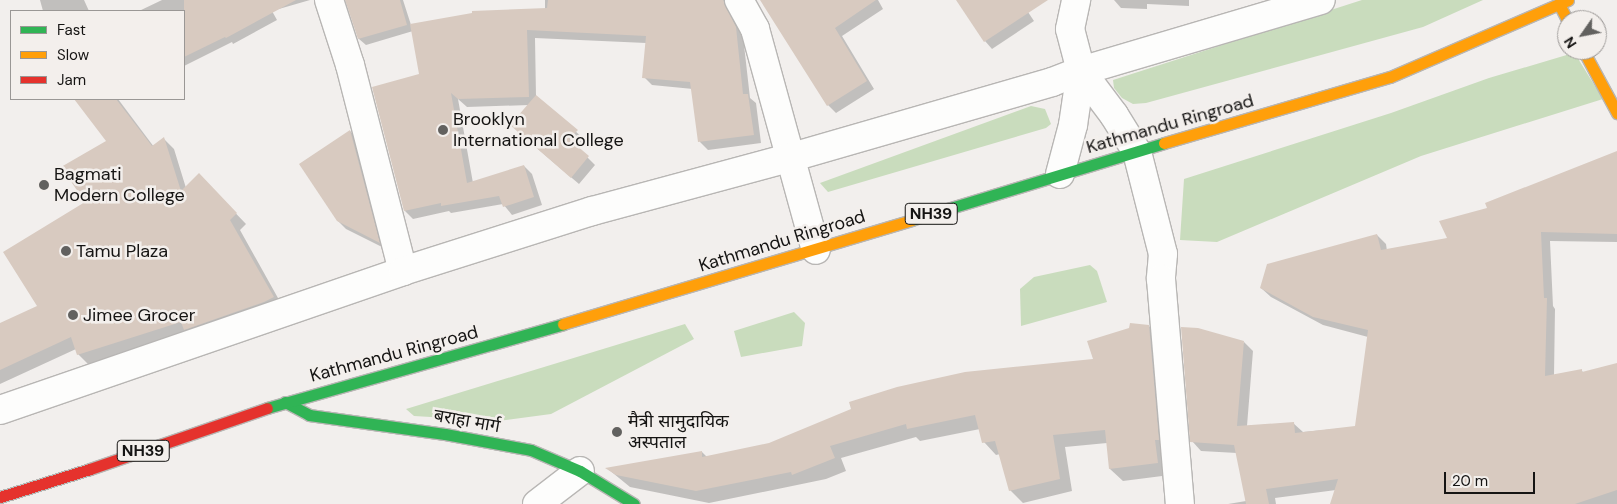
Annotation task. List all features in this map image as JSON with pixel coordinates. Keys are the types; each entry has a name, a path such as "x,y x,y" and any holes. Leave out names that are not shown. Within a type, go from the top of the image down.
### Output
{"main road":[{"name":"Kathmandu Ringroad","path":"0,497 90,469 286,402 440,360 816,250 1060,174 1390,77 1563,2"},
{"path":"1588,60 1617,113"},
{"name":"बराहा मार्ग","path":"286,402 309,414 368,425 445,434 531,450 580,471 634,504"}],"street":[{"path":"329,0 350,65 403,271"},
{"path":"739,0 755,29 789,158 816,250"},
{"path":"1076,0 1070,29 1081,71 1114,115 1137,152 1163,254 1162,288 1180,504"},
{"path":"0,410 403,271 592,211 789,158 1052,82 1081,71 1321,0"},
{"path":"1060,174 1073,125 1081,71"},
{"path":"537,504 580,471"}],"green space":[{"path":"1362,0 1483,0 1423,27 1146,103 1133,104 1122,98 1114,88 1113,80"},
{"path":"1557,58 1557,60 1579,60 1603,99 1421,156 1217,242 1180,240 1184,179 1391,113 1489,78"},
{"path":"1031,106 1045,109 1051,124 1046,128 828,192 820,183"},
{"path":"1090,265 1097,271 1107,302 1021,326 1020,289 1034,277"},
{"path":"794,312 805,323 802,346 741,357 734,331"},
{"path":"685,324 694,339 551,414 498,421 414,416 406,409"}],"building":[{"path":"184,0 296,0 226,38 185,57"},
{"path":"345,0 400,0 407,25 358,39"},
{"path":"548,0 723,0 736,27 743,94 748,94 754,135 698,142 690,82 642,78 646,36 527,30 529,97 458,99 451,93 467,183 524,165 534,197 503,207 499,196 441,206 441,203 404,211 372,87 419,74 410,24 472,13 472,11 547,8"},
{"path":"760,0 876,0 835,28 867,81 827,106"},
{"path":"956,0 1048,0 984,42"},
{"path":"536,95 578,130 569,139 589,156 571,178 510,125"},
{"path":"75,100 117,100 152,146 164,137 181,191 199,173 237,213 230,220 274,297 184,330 181,322 77,355 71,337 0,370 0,323 37,306 3,252 85,202 61,167 106,141"},
{"path":"350,130 380,243 337,221 299,164"},
{"path":"1617,151 1617,234 1541,232 1544,298 1547,298 1545,376 1582,369 1582,372 1617,363 1617,490 1575,504 1330,504 1338,479 1266,489 1269,504 1246,504 1234,445 1190,442 1181,327 1198,328 1244,341 1237,426 1294,422 1295,433 1355,426 1368,330 1313,317 1260,288 1267,264 1377,234 1381,250 1447,238 1439,221 1487,208 1485,203"},
{"path":"1130,323 1149,325 1159,440 1155,440 1158,463 1109,469 1105,430 1053,435 1060,479 1009,491 995,441 982,443 975,415 907,429 906,424 830,446 835,458 792,475 791,472 696,491 616,475 605,468 702,451 702,457 769,443 851,409 849,402 897,387 965,372 1093,359 1087,341 1129,328"}],"traffic: fast":[{"path":"911,220 1164,143"},
{"path":"267,408 563,324"},
{"path":"285,402 309,415 445,434 531,450 580,471 634,504"}],"traffic: slow":[{"path":"1164,143 1390,77 1568,0"},
{"path":"1559,4 1562,10"},
{"path":"1588,60 1617,113"},
{"path":"563,324 911,220"}],"traffic: jam":[{"path":"0,497 90,469 267,408"}],"place":[{"name":"Brooklyn International College","path":"443,130"},
{"name":"Bagmati Modern College","path":"44,185"},
{"name":"Tamu Plaza","path":"66,251"},
{"name":"Jimee Grocer","path":"73,315"},
{"name":"मैत्री सामुदायिक अस्पताल","path":"617,432"}]}
